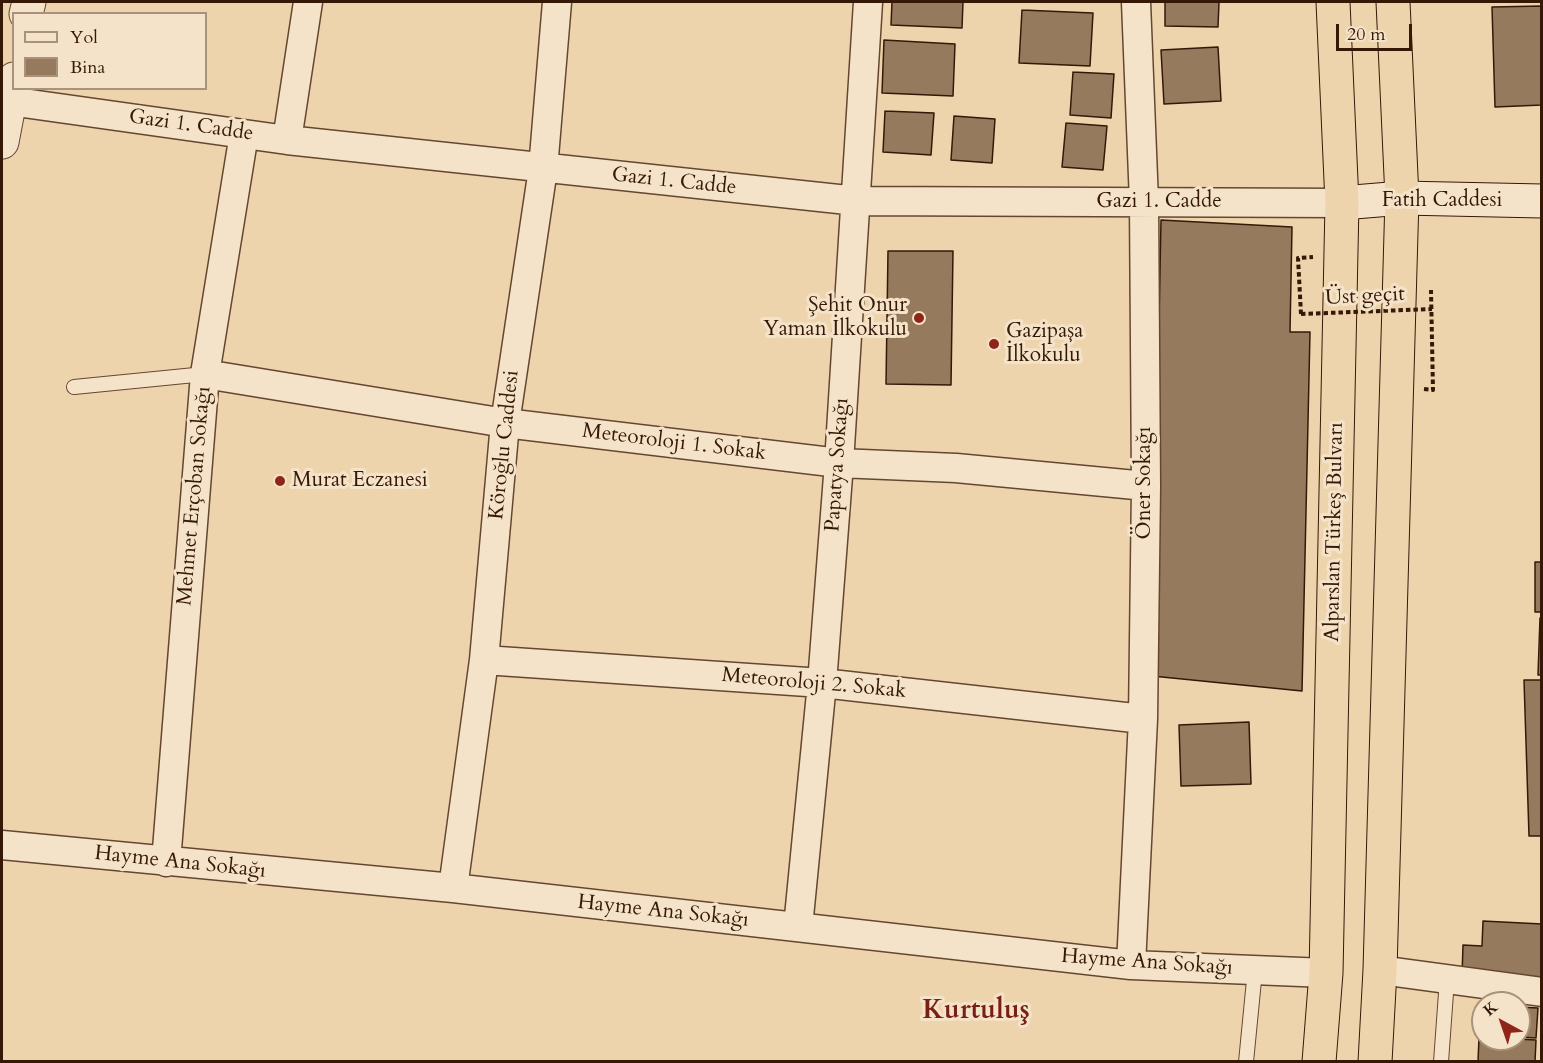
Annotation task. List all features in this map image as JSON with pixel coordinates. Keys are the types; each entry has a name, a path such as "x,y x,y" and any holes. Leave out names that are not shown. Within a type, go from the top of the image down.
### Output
{"highway":[{"name":"Alparslan Türkeş Bulvarı","path":"1318,1062 1326,973 1342,203 1333,2"},
{"path":"1375,1062 1380,970 1402,198 1393,2"}],"main road":[{"path":"2,142 11,90"},
{"name":"Fatih Caddesi","path":"1342,203 1402,198 1542,201"}],"street":[{"path":"287,140 308,2"},
{"name":"Köroğlu Caddesi","path":"453,888 484,660 505,423 543,169 557,2"},
{"name":"Papatya Sokağı","path":"798,927 822,683 839,463 868,2"},
{"name":"Öner Sokağı","path":"1131,965 1143,719 1146,486 1144,202 1136,2"},
{"name":"Gazi 1. Cadde","path":"11,90 287,140 857,201 1342,203"},
{"name":"Mehmet Erçoban Sokağı","path":"166,862 205,374 244,134"},
{"name":"Meteoroloji 1. Sokak","path":"205,374 505,423 839,463 956,468 1146,486"},
{"name":"Meteoroloji 2. Sokak","path":"484,660 822,683 1143,719"},
{"name":"Hayme Ana Sokağı","path":"2,845 453,888 1131,965 1326,973"},
{"path":"1380,970 1542,992"}],"lane":[{"path":"74,387 205,374"},
{"path":"1246,1062 1255,970"},
{"path":"1441,1062 1447,979"}],"path":[{"name":"Üst geçit","path":"1298,258 1301,314 1431,309"},
{"path":"1431,286 1434,390"}],"building":[{"path":"892,2 963,2 962,28 891,25"},
{"path":"1165,2 1219,2 1218,27 1165,26"},
{"path":"1542,6 1542,105 1495,107 1492,7"},
{"path":"1022,10 1093,13 1090,66 1019,63"},
{"path":"884,40 955,44 953,96 882,93"},
{"path":"1218,47 1221,101 1164,104 1161,50"},
{"path":"1073,72 1114,74 1111,118 1070,115"},
{"path":"885,111 934,113 931,155 883,152"},
{"path":"954,116 995,119 992,163 951,160"},
{"path":"1066,123 1107,126 1103,170 1062,167"},
{"path":"1161,220 1292,227 1290,332 1310,332 1302,691 1152,676"},
{"name":"Şehit Onur Yaman İlkokulu","path":"888,251 953,251 951,385 886,384"},
{"path":"1535,562 1542,562 1542,612 1535,612"},
{"path":"1540,618 1542,618 1542,675 1538,675"},
{"path":"1524,680 1542,680 1542,836 1529,836"},
{"path":"1249,722 1251,784 1181,786 1179,725"},
{"path":"1483,921 1542,924 1541,980 1462,976 1463,945 1482,946"},
{"path":"1531,1008 1538,1008 1536,1038 1531,1038"},
{"path":"1531,1040 1536,1040 1535,1062 1478,1062 1478,1051 1531,1051"}],"place":[{"name":"Şehit Onur Yaman İlkokulu","path":"919,318"},
{"name":"Gazipaşa İlkokulu","path":"994,344"},
{"name":"Murat Eczanesi","path":"280,481"}],"district":[{"name":"Kurtuluş","path":"976,1012"}]}
